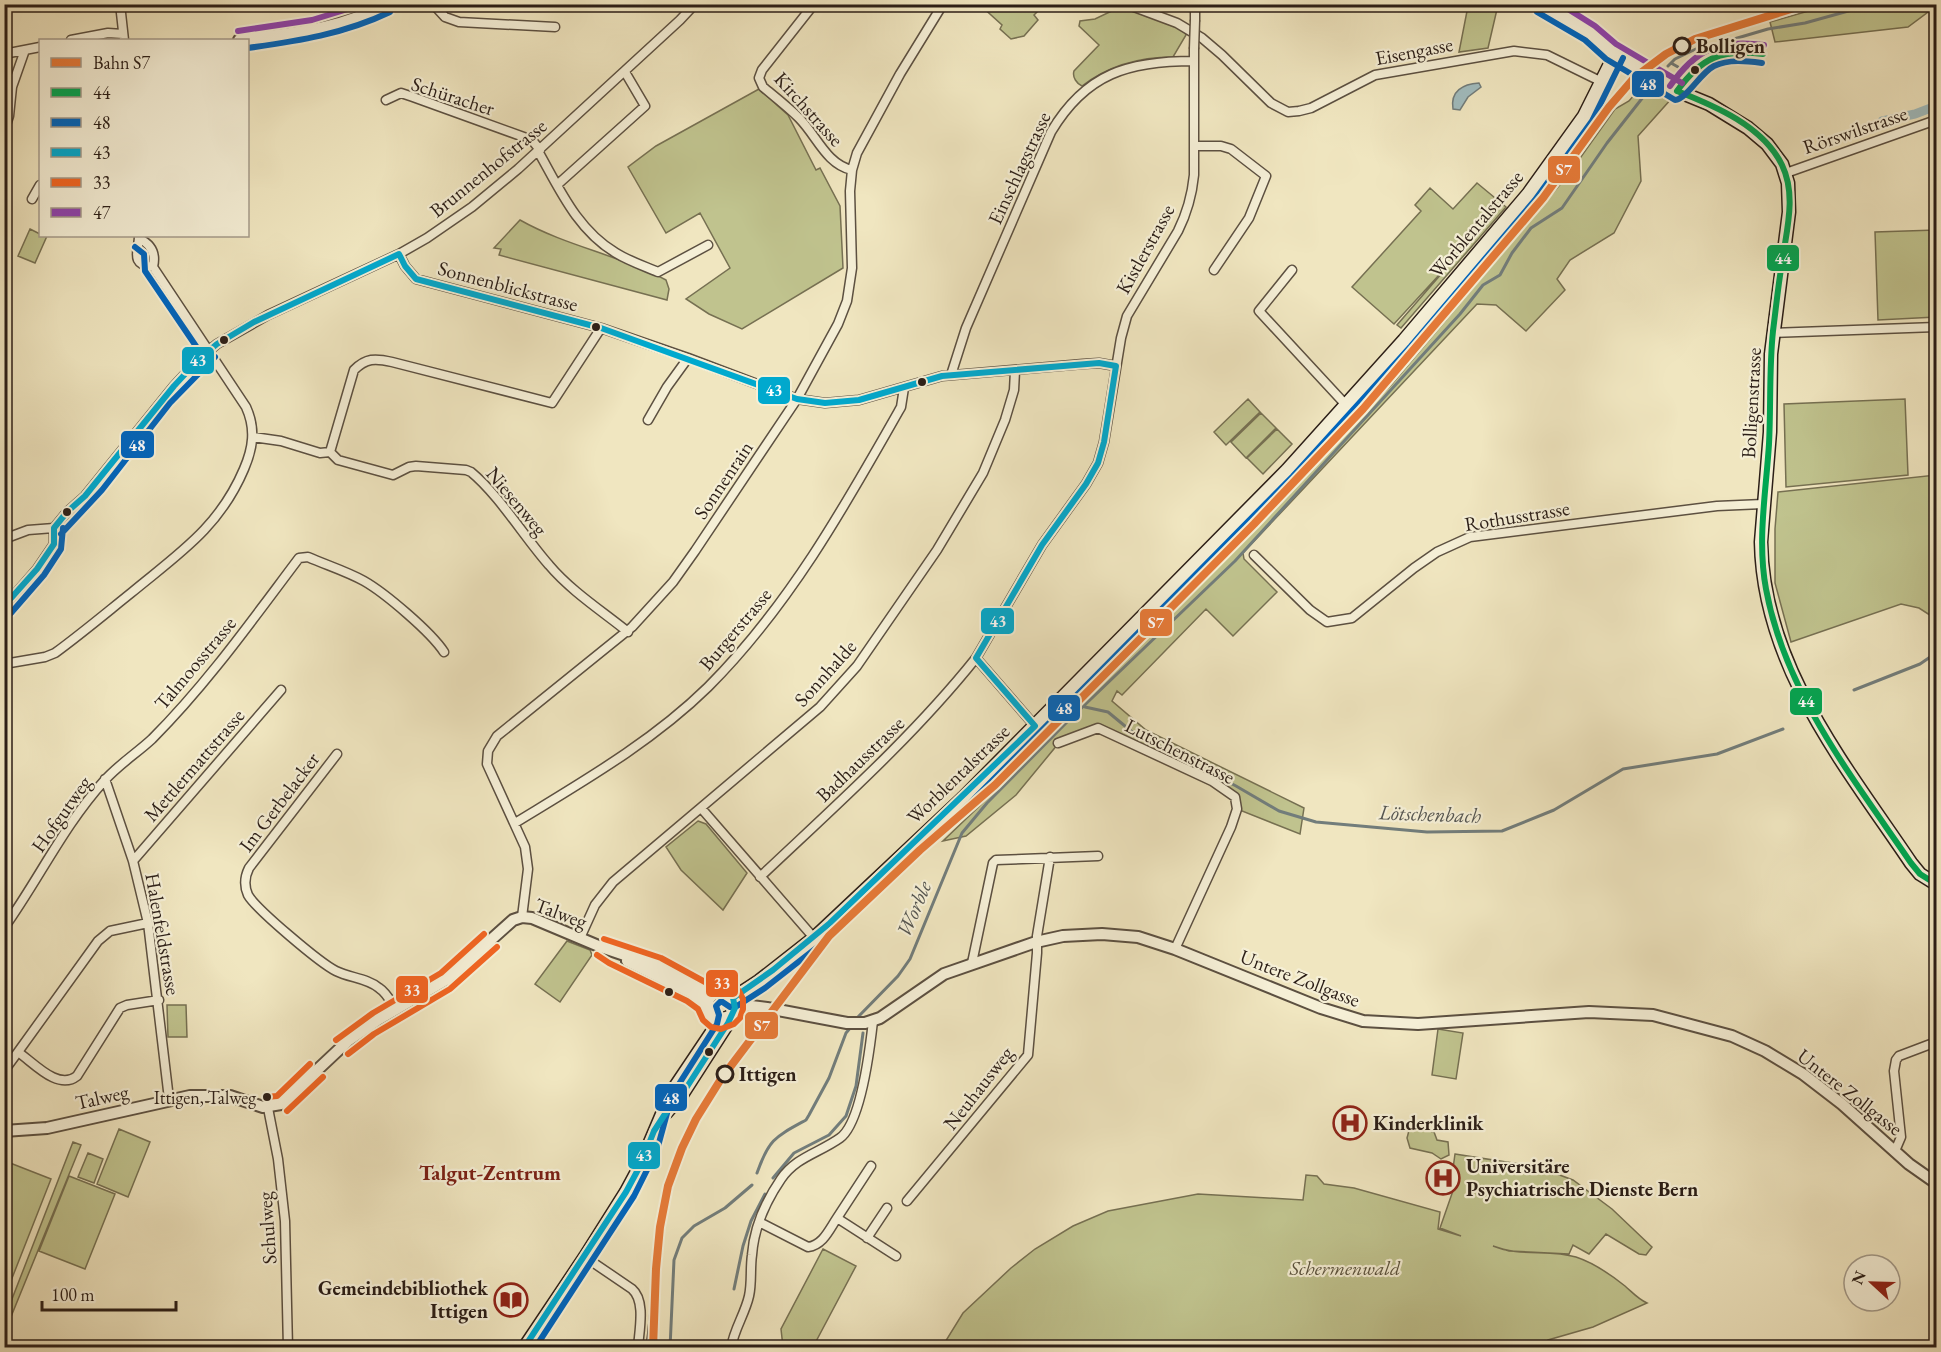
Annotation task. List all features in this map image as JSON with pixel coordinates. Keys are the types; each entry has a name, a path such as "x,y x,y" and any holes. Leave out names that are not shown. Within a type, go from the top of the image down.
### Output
{"main road":[{"name":"Bolligenstrasse","path":"1542,4 1590,33 1615,54 1670,88 1709,104 1748,128 1767,144 1782,164 1788,183 1789,212 1771,354 1770,432 1763,504 1761,557 1766,591 1775,630 1795,681 1817,723 1911,863 1920,874 1936,884"},
{"name":"Worblentalstrasse","path":"734,1001 814,938 963,798 1287,470 1404,340 1528,194 1579,123 1615,54"},
{"path":"524,1347 585,1257 637,1172 675,1086 717,1014 734,1011 734,1001 725,992 715,993 709,997 717,1014"}],"street":[{"path":"76,39 108,33 124,37 120,4"},
{"path":"246,39 327,28 349,22 386,4"},
{"path":"433,4 445,17 459,22 555,27"},
{"name":"Brunnenhofstrasse","path":"54,528 85,496 174,386 209,350 254,322 399,254 472,207 625,72 694,4"},
{"name":"Kirchstrasse","path":"814,4 762,70 760,81 763,87 800,119 832,160 839,166 852,170"},
{"name":"Sonnenrain","path":"522,917 528,868 525,847 487,764 488,751 494,740 628,632 673,582 797,399 838,324 847,301 852,268 850,191 852,170 863,139 943,4"},
{"name":"Eisengasse","path":"1126,4 1177,22 1202,38 1271,103 1285,111 1311,108 1375,75 1514,51 1547,55 1600,81"},
{"name":"Kistlerstrasse","path":"1116,366 1130,309 1185,217 1193,184 1195,4"},
{"path":"4,54 39,47"},
{"path":"4,131 9,116 12,87 25,50"},
{"name":"Einschlagstrasse","path":"951,375 966,328 1059,118 1087,88 1113,72 1148,63 1194,61"},
{"path":"557,185 645,106 625,72"},
{"name":"Schüracher","path":"386,100 401,93 532,140 539,150"},
{"name":"Rörswilstrasse","path":"1786,173 1936,120"},
{"path":"1194,146 1221,146 1231,149 1266,176 1250,218 1214,270"},
{"path":"539,150 573,213 606,247 619,255 658,272 708,245"},
{"path":"32,199 39,186"},
{"path":"4,664 45,657 55,653 192,543 215,520 232,494 248,459 253,438 252,422 246,407 153,267 154,260 149,244 139,237 137,258 144,265 153,267"},
{"name":"Sonnenblickstrasse","path":"399,254 416,279 601,328 797,399 825,403 859,400 951,375 1099,363 1116,366"},
{"path":"1292,270 1259,311 1346,405"},
{"path":"1774,333 1936,327"},
{"path":"330,452 354,370 362,362 375,359 392,362 552,403 601,328"},
{"path":"648,420 667,387 688,358"},
{"name":"Badhausstrasse","path":"760,877 903,742 945,697 976,658 1042,545 1086,484 1098,463 1104,442 1116,366"},
{"name":"Sonnhalde","path":"580,938 595,905 613,882 820,708 857,666 937,550 983,473 1005,420 1014,390 1015,370"},
{"name":"Burgerstrasse","path":"515,823 604,768 649,736 706,688 747,646 798,578 841,514 901,407 904,388"},
{"name":"Niesenweg","path":"253,438 275,439 320,453 330,452 338,460 393,476 409,467 417,466 471,472 565,582 628,632"},
{"name":"Rothusstrasse","path":"1254,555 1310,610 1327,622 1352,618 1437,552 1470,537 1717,506 1763,504"},
{"path":"4,539 28,530 54,528 54,544 37,569 4,607"},
{"name":"Talmoosstrasse","path":"105,779 152,739 195,691 299,558 308,557 371,586 414,621 444,652"},
{"path":"976,658 1035,726"},
{"name":"Mettlermattstrasse","path":"133,861 281,690"},
{"name":"Lutschenstrasse","path":"1058,744 1098,728 1212,781 1234,798 1237,809 1231,827 1175,948"},
{"name":"Im Gerbelacker","path":"336,754 249,868 246,886 253,901 314,956 336,971 378,987 396,1010"},
{"name":"Halenfeldstrasse","path":"105,779 133,861 148,923 169,1099"},
{"name":"Hofgutweg","path":"4,928 26,897 68,825 105,779"},
{"path":"701,808 814,938"},
{"path":"972,963 993,863 996,860 1098,856"},
{"name":"Neuhausweg","path":"907,1201 1028,1055 1036,942 1050,857"},
{"name":"Talweg","path":"4,1131 47,1128 169,1099 198,1095 230,1096 268,1108 281,1104 348,1041 446,980 462,968 504,927 522,917 532,918 601,947 650,963 675,974 701,990 715,993"},
{"path":"4,1071 104,935 110,931 148,923"},
{"name":"Untere Zollgasse","path":"869,1022 937,978 972,963 1036,942 1063,936 1102,934 1138,937 1175,948 1321,1008 1363,1021 1418,1024 1589,1012 1653,1015 1732,1036 1765,1051 1803,1074 1936,1183"},
{"name":"Talweg","path":"601,947 692,993 717,1014"},
{"path":"18,1052 58,1081 68,1081 77,1076 120,1008 159,1000"},
{"path":"731,1347 736,1327 749,1298 752,1254 759,1222 779,1182 793,1164 835,1141 849,1128 861,1090 869,1022 847,1023 734,1001"},
{"path":"1895,1151 1901,1137 1894,1071 1896,1060 1902,1054 1936,1042"},
{"name":"Schulweg","path":"268,1108 278,1159 285,1221 288,1347"},
{"path":"759,1222 808,1247 813,1246 821,1241 871,1166"},
{"path":"867,1238 887,1208"},
{"path":"837,1218 896,1256"},
{"path":"585,1257 638,1295 640,1303 638,1347"}],"green space":[{"path":"1833,4 1936,4 1936,6 1908,27 1775,42 1770,22"},
{"path":"980,5 1044,5 1034,15 1038,20 1024,36 1011,39 1000,29 1002,25"},
{"path":"1462,5 1498,5 1488,48 1459,52 1468,6"},
{"path":"1122,6 1150,15 1184,31 1186,35 1173,57 1125,64 1103,73 1082,86 1078,84 1074,71 1099,45 1079,26 1080,21 1095,19"},
{"path":"1642,86 1672,98 1638,136 1641,181 1614,233 1570,260 1557,279 1565,290 1526,331 1496,305 1477,304 1243,553 1244,559 1277,592 1233,636 1206,609 1122,695 1117,691 1112,701 1146,730 1304,808 1300,834 1237,809 1234,797 1212,781 1098,728 1058,744 1016,795 966,836 943,841 1019,768 1392,384 1568,175 1615,109 1629,101"},
{"path":"759,89 788,115 816,170 820,168 840,206 843,268 742,329 709,314 686,299 730,268 700,213 666,233 628,167 656,146"},
{"path":"1477,183 1506,207 1401,328 1397,325 1462,250 1394,324 1352,287 1421,211 1415,205 1430,188 1453,209"},
{"path":"520,220 556,237 648,271 666,280 669,289 667,300 499,255 501,249 494,248"},
{"path":"30,229 39,234 39,237 47,237 35,263 18,256"},
{"path":"1936,230 1936,317 1878,320 1875,232"},
{"path":"1248,399 1260,412 1226,445 1214,432"},
{"path":"1905,399 1908,475 1786,487 1784,404"},
{"path":"1261,413 1276,428 1246,458 1231,442"},
{"path":"1277,429 1292,444 1263,474 1247,458"},
{"path":"1936,475 1936,619 1919,608 1901,604 1791,642 1775,583 1778,492"},
{"path":"698,821 706,824 747,873 723,910 681,870 666,847"},
{"path":"567,941 590,950 592,955 560,1002 535,984"},
{"path":"167,1005 186,1005 187,1037 168,1037"},
{"path":"1438,1029 1463,1033 1456,1079 1432,1075"},
{"path":"1410,1127 1434,1132 1437,1140 1448,1142 1449,1155 1441,1159 1432,1153 1410,1148 1407,1138"},
{"path":"119,1129 150,1142 128,1197 97,1184"},
{"path":"73,1142 81,1145 8,1324 5,1323 5,1317"},
{"path":"88,1153 103,1159 94,1183 78,1177"},
{"name":"Schermenwald","path":"1455,1154 1538,1167 1573,1180 1612,1209 1652,1247 1646,1255 1639,1254 1606,1234 1589,1254 1573,1245 1569,1254 1557,1253 1583,1259 1608,1273 1647,1303 1593,1327 1548,1340 1541,1347 942,1347 963,1313 1011,1268 1035,1249 1073,1226 1108,1211 1198,1194 1303,1200 1306,1175 1317,1176 1324,1184 1354,1188 1440,1212 1438,1229 1461,1236 1440,1228 1455,1185 1451,1183"},
{"path":"5,1161 51,1179 5,1296"},
{"path":"69,1176 115,1194 85,1269 39,1251"},
{"path":"823,1249 856,1266 813,1347 783,1347 781,1329"}],"water":[{"path":"1479,83 1481,87 1468,97 1460,110 1453,109 1454,97 1459,90"}],"waterway":[{"name":"Worble","path":"1668,66 1675,59 1698,48 1870,5 1889,4"},
{"name":"Worble","path":"1671,63 1678,67"},
{"name":"Worble","path":"856,1019 898,976 910,959 962,833 987,803 1069,720 1235,561 1460,314 1483,285 1500,275 1512,253 1531,228 1562,208 1607,143 1651,87"},
{"path":"1882,121 1915,114 1936,106"},
{"name":"Lötschenbach","path":"1854,690 1920,664 1936,653"},
{"name":"Lötschenbach","path":"1085,707 1108,712 1131,731 1279,811 1316,822 1427,832 1502,831 1554,810 1623,769 1717,754 1783,729"},
{"name":"Worble","path":"757,1173 765,1153 774,1140 806,1120 829,1078 846,1033 851,1027"},
{"path":"773,1178 794,1153 829,1135 846,1116 856,1086 863,1033"},
{"name":"Worble","path":"670,1348 674,1260 682,1238 694,1226 725,1208 752,1185"},
{"path":"734,1289 751,1221 765,1194"}],"railway":[{"path":"648,1348 656,1269"}],"rail line":[{"name":"S7","path":"653,1348 660,1227 668,1186 682,1148 696,1119 721,1079 829,936 920,850 995,785 1254,524 1363,409 1543,198 1609,107 1634,78 1666,54 1695,39 1807,4"}],"transit line":[{"name":"47","path":"238,31 312,20 364,4"},
{"name":"47","path":"1560,4 1595,26 1616,44 1682,83"},
{"name":"48","path":"249,48 338,31 390,12"},
{"name":"48","path":"1537,12 1585,40 1606,59 1675,100 1680,99 1714,66 1732,61 1762,63"},
{"name":"47","path":"1670,86 1689,63 1710,49 1734,44 1764,45"},
{"name":"44","path":"1677,91 1695,70 1714,58 1735,53 1763,54"},
{"name":"48","path":"535,1348 634,1196 657,1150 672,1095 717,1024 719,1015 716,1006 721,1001 730,1007 737,1006 765,988 820,945 969,804 1293,476 1411,346 1535,200 1592,121 1623,58"},
{"name":"44","path":"1677,91 1707,103 1750,128 1774,151 1786,177 1790,201 1772,345 1769,444 1763,516 1762,553 1766,589 1775,627 1789,664 1824,733 1911,863 1920,874 1936,884"},
{"name":"48","path":"135,247 144,254 145,271 202,355"},
{"name":"43","path":"4,606 37,569 54,544 54,528 85,496 174,386 199,359 217,344 254,322 399,254 416,279 601,328 797,399 825,403 859,400 942,376 1099,363 1116,366 1104,442 1098,463 1086,484 1042,545 976,658 1035,726 830,923 773,970 733,998 735,1008 728,1023 683,1093 654,1131 640,1166 626,1192 524,1348"},
{"name":"48","path":"61,534 102,490 170,403 215,357"},
{"name":"48","path":"11,613 44,575 61,549 63,528"},
{"name":"33","path":"336,1040 373,1013 441,973 484,934"},
{"name":"33","path":"597,955 687,1001 698,1009 703,1020 711,1027 721,1029 734,1024 740,1018 743,999 739,991 729,984 705,982 661,958 604,939"},
{"name":"33","path":"348,1054 374,1034 450,989 497,947"},
{"name":"33","path":"267,1097 277,1096 310,1064"},
{"name":"33","path":"287,1111 323,1077"}],"place":[{"name":"Bolligen","path":"1682,46"},
{"name":"Ittigen","path":"725,1074"},
{"name":"Ittigen, Talweg","path":"267,1097"},
{"name":"Kinderklinik","path":"1350,1123"},
{"name":"Universitäre Psychiatrische Dienste Bern","path":"1443,1178"},
{"name":"Gemeindebibliothek Ittigen","path":"511,1300"}],"district":[{"name":"Talgut-Zentrum","path":"490,1173"}]}
